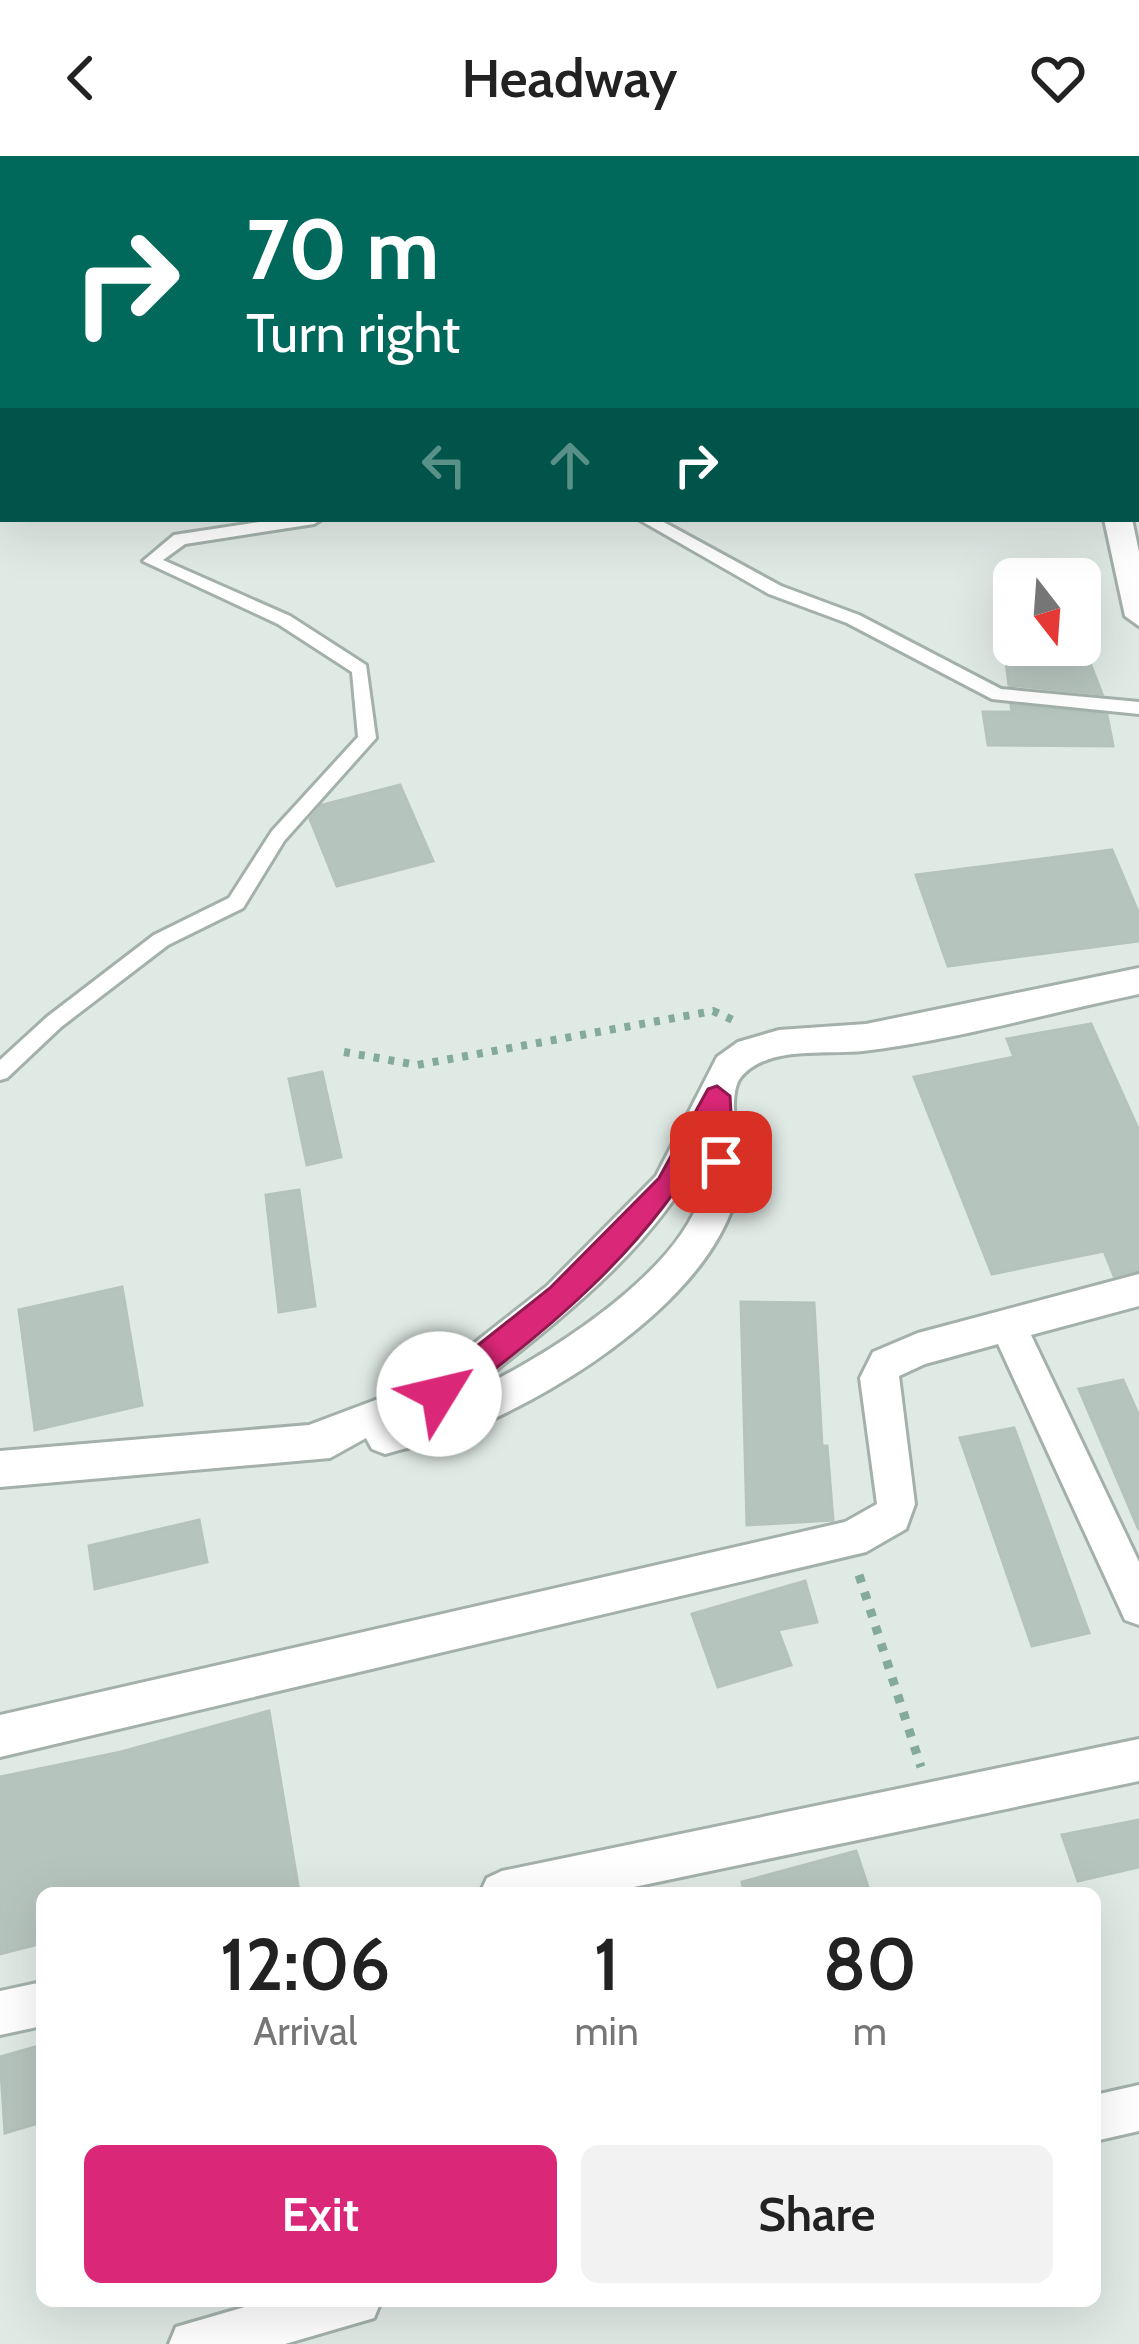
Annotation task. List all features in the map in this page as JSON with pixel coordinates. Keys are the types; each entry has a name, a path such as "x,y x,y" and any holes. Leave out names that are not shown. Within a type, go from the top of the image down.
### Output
{"street":[{"path":"1119,522 1139,616"},
{"path":"310,1442 439,1394 560,1297 668,1186 729,1067 750,1052 779,1043 866,1037 1139,981"},
{"path":"0,1469 384,1437 464,1414 608,1329 679,1265 717,1202 721,1162 717,1096"},
{"path":"0,1736 852,1539 892,1516 896,1504 879,1378 886,1364 918,1349 1139,1290"},
{"path":"1009,1327 1139,1606"},
{"path":"531,1887 1139,1760"},
{"path":"0,2013 36,2005"},
{"path":"1101,2117 1139,2108"},
{"path":"193,2344 334,2307"}],"lane":[{"path":"0,1072 54,1022 161,940 236,903 278,836 367,738 360,669 284,620 151,561 180,539 294,522"},
{"path":"651,522 775,590 853,620 998,694 1139,707"}],"path":[{"path":"344,1052 417,1065 713,1010 779,1043"},
{"path":"852,1539 933,1804"}],"building":[{"path":"1007,666 1091,666 1102,694 1009,685"},
{"path":"1011,705 1107,715 1113,746 988,745 983,712 1012,712"},
{"path":"400,785 433,861 337,886 310,819 322,805"},
{"path":"1112,850 1139,914 1139,941 948,966 916,875"},
{"path":"1091,1024 1139,1131 1139,1270 1114,1276 1104,1251 992,1274 914,1077 1014,1057 1007,1039"},
{"path":"322,1072 341,1157 307,1165 289,1079"},
{"path":"299,1190 315,1306 279,1312 266,1195"},
{"path":"122,1287 142,1405 35,1430 19,1310"},
{"path":"741,1302 814,1303 822,1446 827,1446 833,1520 747,1525"},
{"path":"1123,1380 1139,1416 1139,1530 1079,1389"},
{"path":"1014,1428 1089,1633 1032,1646 960,1438"},
{"path":"199,1520 207,1562 95,1589 89,1546"},
{"path":"805,1581 817,1622 778,1630 791,1665 718,1687 692,1614"},
{"path":"269,1711 298,1886 36,1887 36,1945 0,1954 0,1777 121,1752"},
{"path":"1139,1820 1139,1867 1078,1881 1062,1835"},
{"path":"856,1851 868,1887 743,1887 742,1882"},
{"path":"36,2047 36,2124 5,2133 0,2057"}],"route":[{"path":"439,1394 560,1297 668,1186 717,1096 721,1162"}]}
